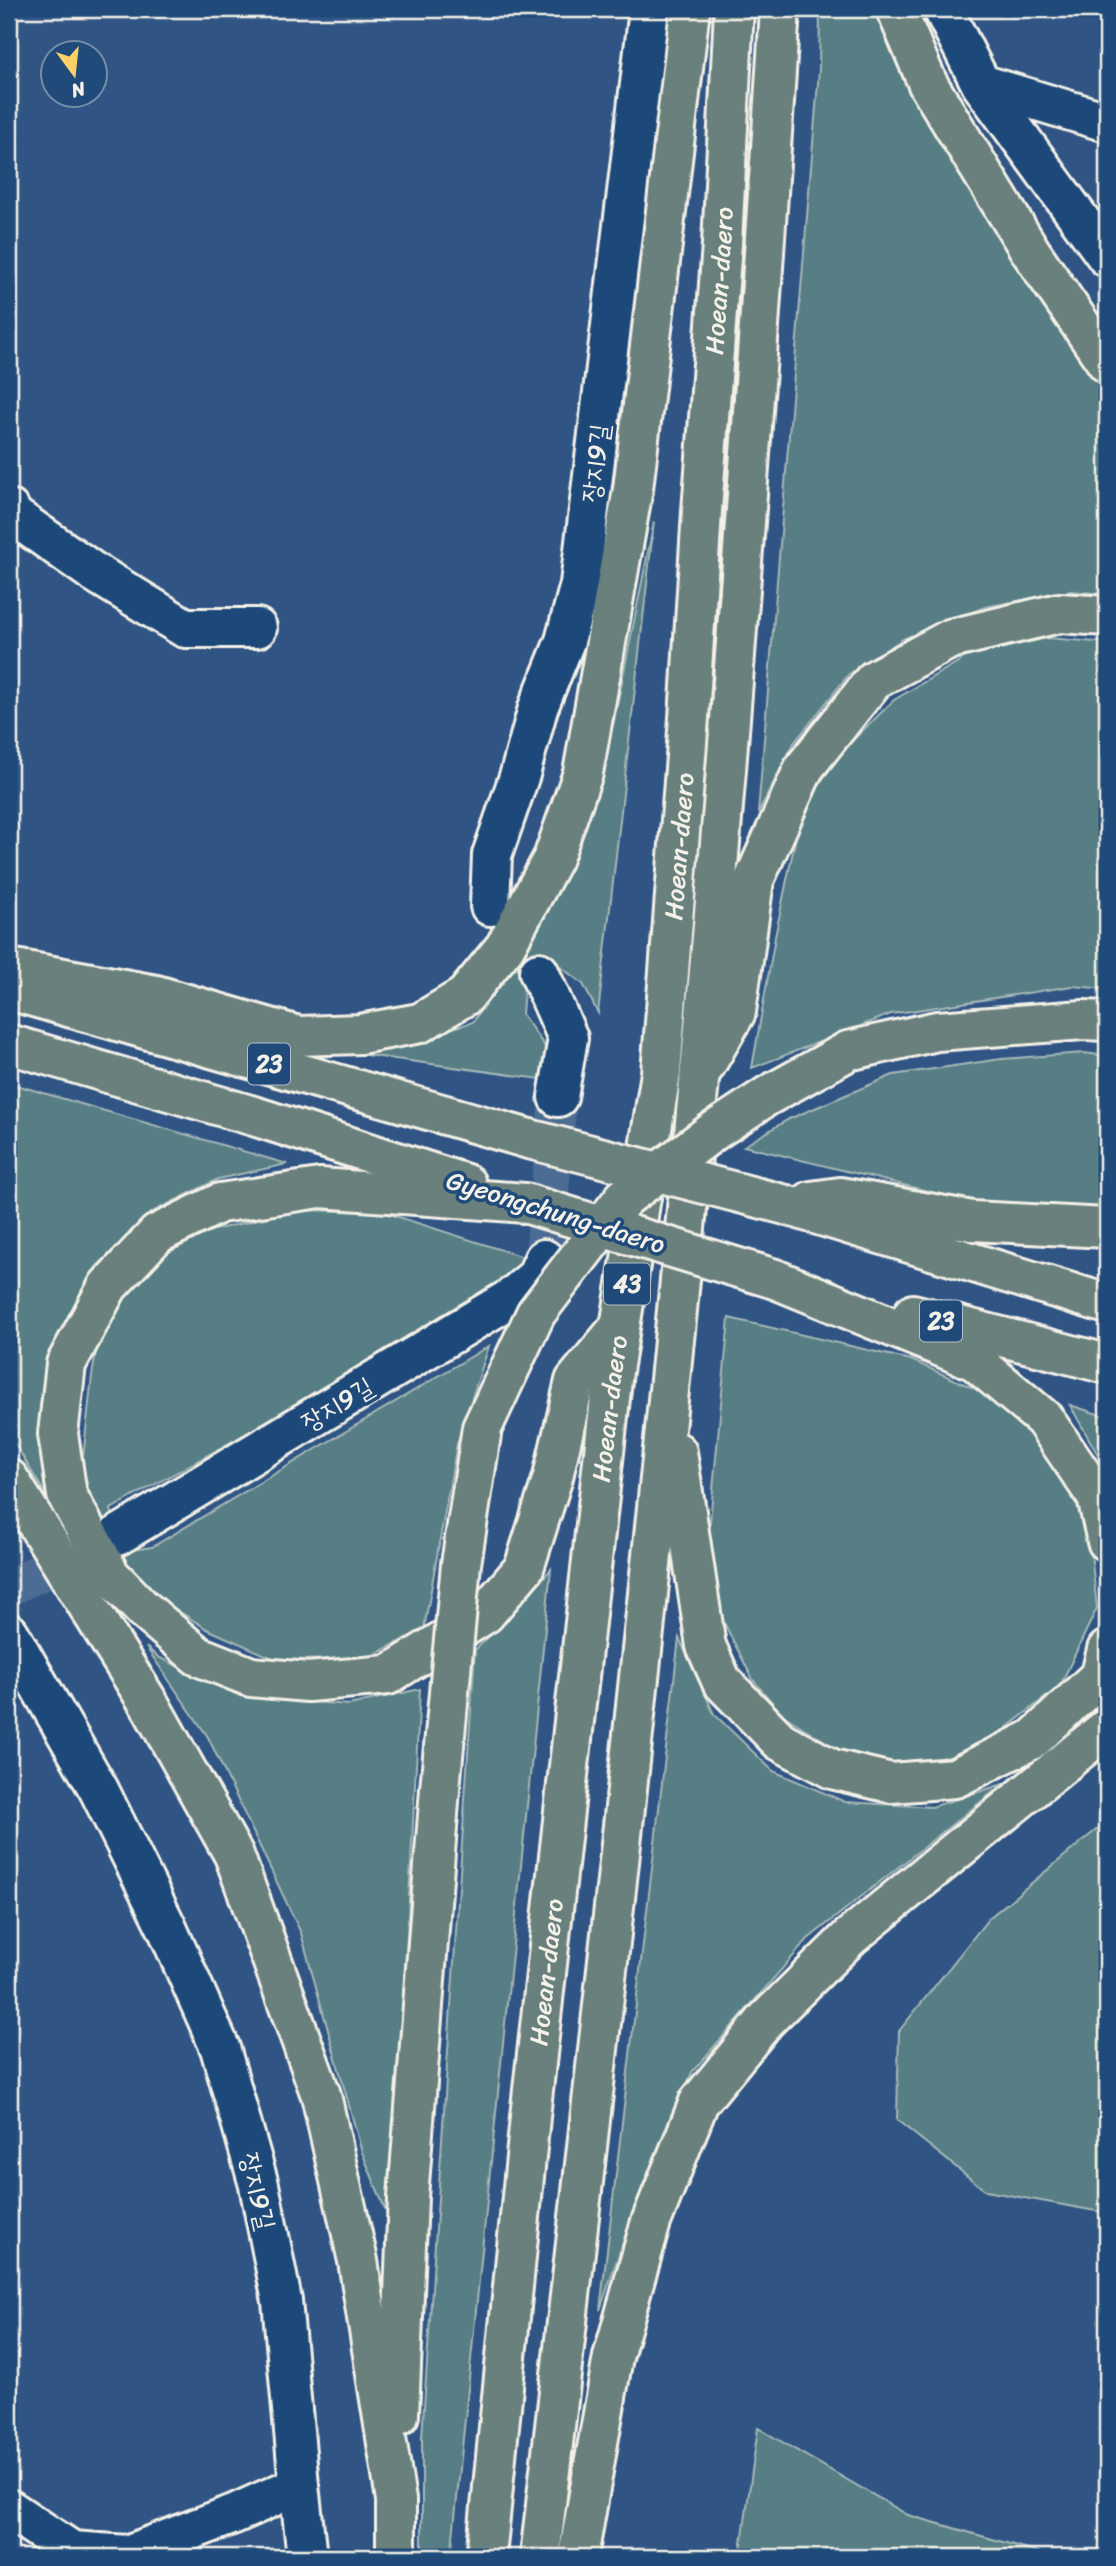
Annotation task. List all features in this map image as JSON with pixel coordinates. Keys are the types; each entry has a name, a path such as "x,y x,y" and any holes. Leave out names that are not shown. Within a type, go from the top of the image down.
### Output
{"main road":[{"path":"9,968 156,995 298,1036 360,1034 420,1023 465,996 505,947 553,858 583,773 633,489 690,9"},
{"name":"Hoean-daero","path":"486,2557 533,2089 613,1371 661,1073 722,244 734,9"},
{"name":"Hoean-daero","path":"540,2557 638,1703 699,1077 750,480 780,9"},
{"path":"896,9 928,83 1031,252 1107,363"},
{"path":"699,1077 736,1012 754,880 759,867 804,768 874,680 950,639 1059,613 1107,616"},
{"name":"23","path":"9,989 530,1139 786,1205 1107,1304"},
{"path":"396,2557 408,2197 440,1788 461,1564 482,1428 536,1313 624,1198 767,1096 848,1051 937,1031 1083,1020 1107,1021"},
{"name":"Gyeongchung-daero","path":"9,1044 257,1117 775,1279 1107,1364"},
{"path":"525,1203 320,1188 220,1203 157,1234 108,1286 66,1364 58,1434 67,1495 110,1575 142,1608 198,1656 251,1677 308,1682 388,1675 485,1614 524,1568 553,1477 575,1381 620,1328"},
{"path":"786,1205 840,1197 972,1221 1107,1228"},
{"path":"775,1279 975,1361 1044,1419 1097,1497 1107,1541"},
{"path":"669,1392 706,1646 722,1682 780,1741 832,1769 891,1783 955,1778 1033,1739 1101,1675 1107,1650"},
{"path":"9,1479 151,1707 234,1855 321,2095 358,2261 396,2500"},
{"path":"578,2557 614,2357 651,2222 699,2102 766,2020 850,1937 1107,1728"}],"street":[{"name":"장지9길","path":"490,906 492,855 520,774 538,708 565,641 580,584 649,9"},
{"path":"943,9 981,83 1107,257"},
{"path":"981,83 1107,122"},
{"path":"9,509 15,517 92,571 185,628 257,628"},
{"path":"539,972 568,1038 558,1097"},
{"name":"장지9길","path":"117,1536 511,1298 536,1277 544,1259"},
{"name":"장지9길","path":"9,1633 99,1790 167,1928 220,2048 259,2185 282,2301 307,2557"},
{"path":"9,2509 72,2551 127,2555 234,2514 299,2485"}],"green space":[{"path":"820,9 881,9 945,145 1107,386 1107,594 1071,591 985,607 903,639 849,674 794,743 758,813 819,70"},
{"path":"654,522 598,1013 583,984 554,962 525,977 522,1014 553,1058 548,1080 315,1048 389,1048 473,1022 567,875 614,721"},
{"path":"1048,638 1107,643 1107,989 1072,986 891,1014 752,1068 775,937 802,808 847,746 894,700 968,656"},
{"path":"1084,1053 1107,1056 1107,1211 973,1202 744,1146 789,1119 893,1075 1001,1059"},
{"path":"9,1083 287,1164 218,1179 154,1211 96,1267 56,1341 38,1425 46,1495 9,1434"},
{"path":"297,1210 383,1212 533,1260 520,1281 111,1509 114,1522 132,1550 152,1547 489,1346 457,1444 424,1629 366,1659 277,1660 207,1629 144,1589 98,1522 82,1467 101,1321 144,1265 210,1231"},
{"path":"729,1318 911,1360 998,1399 1051,1453 1087,1516 1097,1608 1060,1686 978,1750 923,1766 858,1762 783,1715 753,1680 718,1611 707,1554"},
{"path":"1070,1405 1107,1417 1107,1471"},
{"path":"551,1569 451,2557 422,2557 422,2437 475,1650 515,1611"},
{"path":"679,1638 714,1714 773,1771 845,1802 932,1807 1003,1784 808,1939 692,2072 637,2201 600,2310"},
{"path":"146,1647 158,1657 240,1696 349,1705 420,1689 392,2226 362,2152 301,1933 208,1737"},
{"path":"1107,1821 1107,2213 986,2191 897,2120 899,2031 989,1918"},
{"path":"758,2428 908,2515 1045,2554 1107,2552 1107,2557 740,2557"}],"tunnel":[{"path":"544,1259 558,1097"},
{"path":"9,1587 90,1549"}]}
